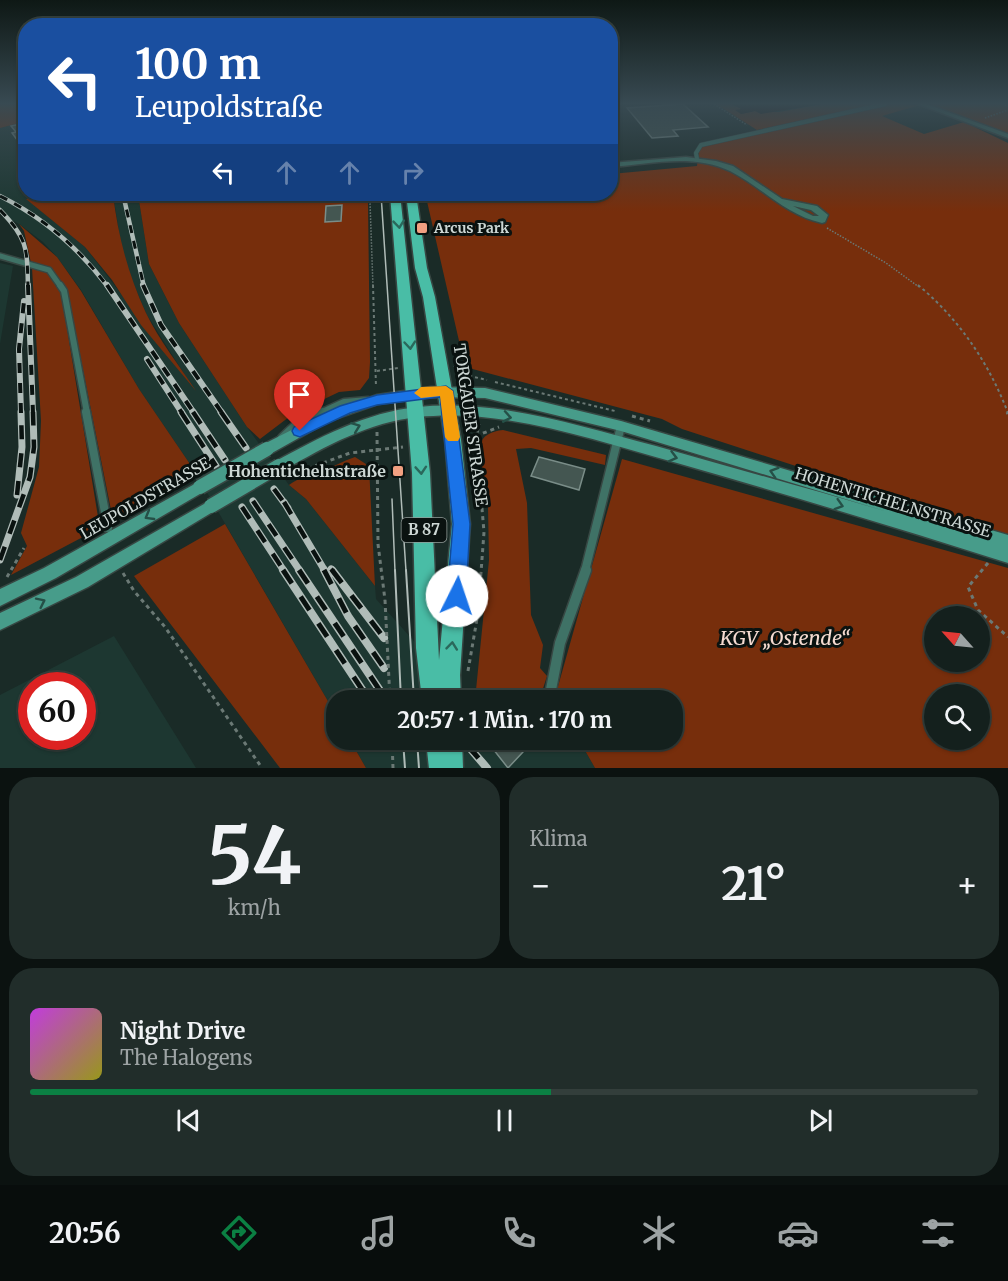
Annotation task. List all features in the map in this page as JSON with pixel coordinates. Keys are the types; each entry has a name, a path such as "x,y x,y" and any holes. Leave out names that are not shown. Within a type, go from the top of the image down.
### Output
{"main road":[{"name":"B 87","path":"396,201 416,403 423,503 427,648 432,690"},
{"name":"TORGAUER STRASSE","path":"412,201 421,268 429,297 447,401 461,524 458,678 454,690"},
{"name":"LEUPOLDSTRASSE","path":"0,598 90,550 270,447 376,393 416,403"},
{"name":"HOHENTICHELNSTRASSE","path":"416,403 497,395 621,426 1008,542"},
{"name":"LEUPOLDSTRASSE","path":"0,622 118,562 211,506 282,471 331,437 416,403 447,401"},
{"name":"HOHENTICHELNSTRASSE","path":"447,401 509,418 617,442 748,477 1008,556"},
{"path":"438,750 440,768"},
{"path":"451,750 452,768"}],"street":[{"path":"618,164 697,159 734,170 812,219"}],"lane":[{"path":"697,159 696,153 701,145 723,140"},
{"path":"0,256 49,270 64,291 108,528"},
{"path":"551,690 560,643 588,563 621,426"}],"path":[{"path":"369,201 376,393"},
{"path":"812,219 891,267 919,286 936,302 977,351 993,376 1008,414"},
{"path":"376,371 400,368"},
{"path":"458,678 478,613 484,532 476,438"},
{"path":"282,471 350,453 403,447"},
{"path":"376,450 378,544 385,600 390,690"},
{"path":"7,577 24,548"},
{"path":"992,558 968,587 978,610 1008,637"},
{"path":"118,562 134,591 165,627 262,768"},
{"path":"392,750 393,768"}],"shaded area":[{"path":"0,140 18,140 18,201 29,201 85,247 191,385 147,315 129,274 121,245 114,201 139,201 149,264 179,323 247,427 289,485 306,499 375,586 376,599 458,690 326,690 326,698 194,470 139,389 81,290 43,242 19,224 0,214"},
{"path":"0,263 13,266 0,344"},
{"path":"114,636 196,768 0,768 0,695 18,686 18,750 96,750 96,672 44,672"},
{"path":"356,750 585,750 595,768 366,768"}],"green space":[{"path":"727,140 1001,140 1008,143 1008,535 682,429 662,419 465,367 427,201 618,201 618,173 697,166 699,150 703,145"},
{"path":"28,201 114,201 125,255 146,313 196,391 141,325 112,280 85,247"},
{"path":"139,201 368,201 369,378 360,390 339,392 293,414 260,439 247,427 179,323 149,264"},
{"path":"19,224 57,257 81,291 139,389 194,470 194,477 117,519 112,515 67,290 52,269 31,263 24,231"},
{"path":"32,268 47,271 61,292 99,523 98,529 11,575 27,546 21,533 39,467 41,421"},
{"path":"503,430 606,455 605,465 531,448 516,449 527,503 531,615 543,645 540,668 547,676 543,690 476,690 489,560 488,507 479,447 482,439 495,431"},
{"path":"355,457 369,466 375,586 306,499 289,485"},
{"name":"KGV „Ostende“","path":"622,459 1008,568 1008,768 595,768 585,750 683,750 683,690 557,690"},
{"path":"225,524 326,698 326,750 356,750 366,768 280,768 134,576"}],"building":[{"path":"342,205 341,221 325,222 326,206"},
{"path":"539,457 585,469 579,490 531,476"},
{"path":"494,750 521,750 523,752 508,768"}],"tram line":[{"path":"381,201 406,571"},
{"path":"392,499 395,571"},
{"path":"395,570 401,690"},
{"path":"406,570 413,690"},
{"path":"404,750 405,768"},
{"path":"418,750 419,768"}],"railway":[{"path":"0,196 46,224 85,259 108,287"},
{"path":"125,201 144,287"},
{"path":"0,210 16,229 24,245 28,287"},
{"path":"28,285 33,413"},
{"path":"107,285 194,413"},
{"path":"143,285 161,325 222,413"},
{"path":"21,413 19,349 24,301"},
{"path":"147,359 182,413"},
{"path":"17,495 22,447 21,412"},
{"path":"0,560 30,477 34,447 33,412"},
{"path":"181,412 216,466"},
{"path":"193,412 225,460"},
{"path":"221,412 246,448"},
{"path":"274,489 286,505"},
{"path":"253,501 300,571"},
{"path":"286,505 325,571"},
{"path":"242,507 284,571"},
{"path":"283,570 362,690"},
{"path":"299,570 380,690"},
{"path":"324,570 348,616 384,668"},
{"path":"332,570 384,638"},
{"path":"471,750 487,768"}],"slow traffic":[{"path":"421,393 446,391 453,437"}],"place":[{"name":"Arcus Park","path":"422,228"},
{"name":"Hohentichelnstraße","path":"398,471"}],"route":[{"path":"300,431 345,410 377,400 415,393 446,391 461,524 457,596"}]}
